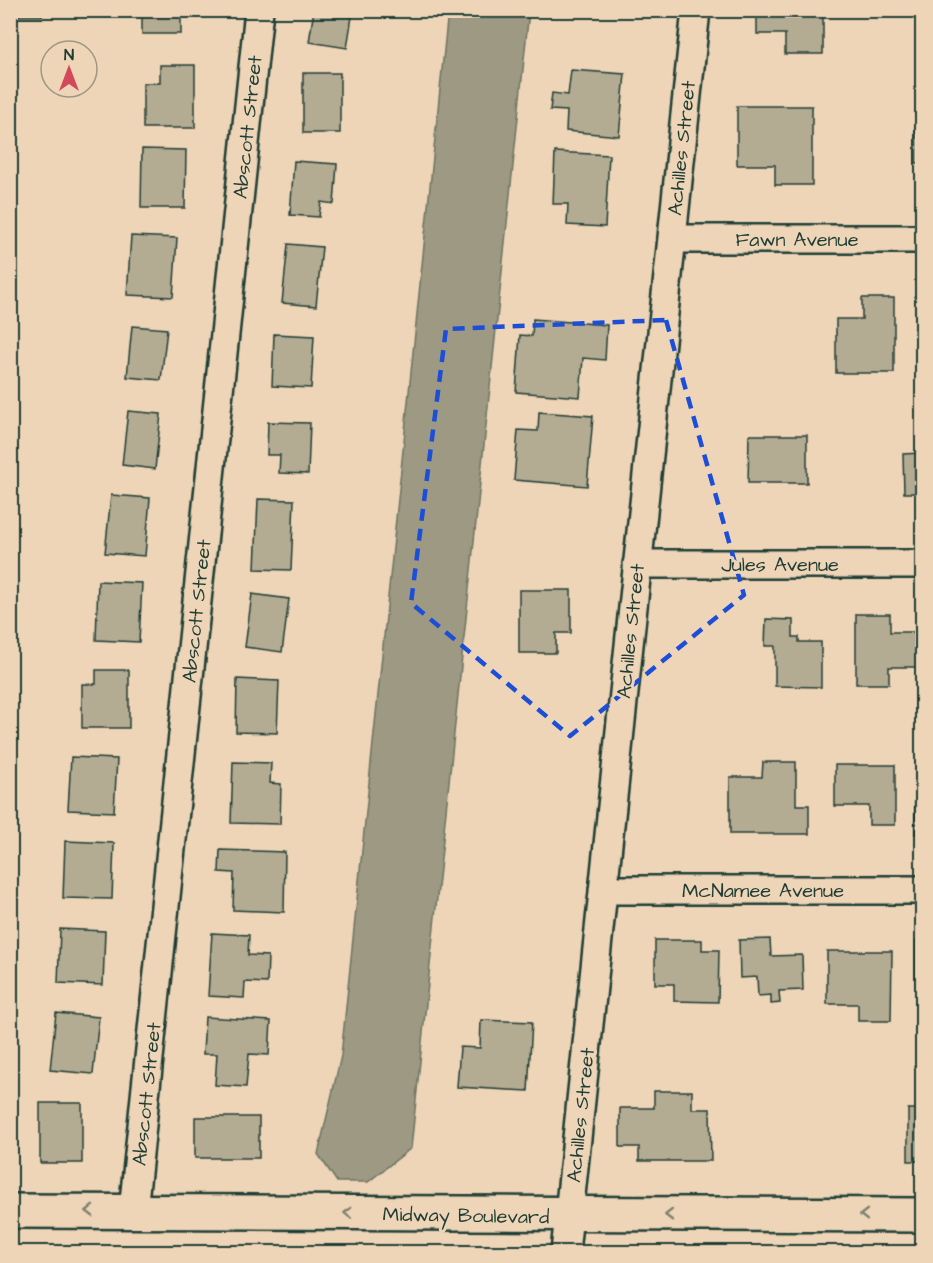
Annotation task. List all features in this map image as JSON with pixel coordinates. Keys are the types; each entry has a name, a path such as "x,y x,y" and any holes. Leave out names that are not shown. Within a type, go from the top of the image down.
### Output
{"street":[{"name":"Abscott Street","path":"134,1211 259,10"},
{"name":"Achilles Street","path":"565,1252 696,10"},
{"name":"Fawn Avenue","path":"672,239 922,239"},
{"name":"Jules Avenue","path":"637,564 922,564"},
{"name":"McNamee Avenue","path":"603,890 922,890"},
{"name":"Midway Boulevard","path":"10,1210 569,1216 922,1215"}],"highlighted area":[{"path":"666,320 744,595 570,736 411,603 446,329"}],"shaded area":[{"path":"448,11 529,11 411,1148 368,1182 337,1182 318,1154 341,1056"}],"building":[{"path":"19,10 42,10 42,16 19,16"},
{"path":"142,10 181,10 181,34 142,34"},
{"path":"314,10 353,10 347,48 309,42"},
{"path":"757,10 823,10 823,54 785,54 785,34 757,34"},
{"path":"10,47 16,47 12,95 10,95"},
{"path":"160,65 195,65 195,128 143,128 143,83 160,83"},
{"path":"571,70 625,74 619,136 566,131 567,111 550,110 552,93 568,95"},
{"path":"303,73 340,73 340,133 303,133"},
{"path":"737,106 812,106 812,185 775,185 775,165 737,165"},
{"path":"916,110 922,110 922,163 916,163"},
{"path":"10,140 16,189 10,190"},
{"path":"142,149 186,150 185,208 141,208"},
{"path":"555,152 609,155 605,227 567,225 568,204 553,204"},
{"path":"294,161 337,164 334,204 321,202 319,217 290,215"},
{"path":"131,236 177,238 173,297 127,295"},
{"path":"288,244 322,247 316,306 282,303"},
{"path":"862,298 894,298 894,373 836,373 836,319 862,319"},
{"path":"533,319 607,325 605,360 583,358 580,397 516,392 520,335 532,336"},
{"path":"132,326 167,329 161,380 127,377"},
{"path":"274,334 314,336 311,388 272,386"},
{"path":"128,411 161,414 155,469 122,465"},
{"path":"539,412 593,416 587,486 514,480 518,430 538,431"},
{"path":"268,422 310,423 308,474 279,473 280,455 267,455"},
{"path":"749,435 807,435 807,483 748,483"},
{"path":"922,453 922,493 904,493 903,454"},
{"path":"111,495 150,498 145,556 105,553"},
{"path":"258,499 294,500 291,570 255,569"},
{"path":"98,581 142,583 139,642 96,640"},
{"path":"519,590 571,590 571,633 556,633 556,653 519,653"},
{"path":"252,594 289,599 282,652 245,647"},
{"path":"856,614 890,614 890,632 917,632 917,667 889,667 889,684 856,684"},
{"path":"766,619 793,620 793,637 799,637 799,642 821,642 821,687 775,686 775,646 765,646"},
{"path":"96,670 129,670 129,728 82,728 82,684 96,684"},
{"path":"237,679 279,681 277,733 236,732"},
{"path":"71,757 117,759 114,812 68,810"},
{"path":"233,762 271,763 270,783 281,784 280,824 231,823"},
{"path":"763,762 796,762 796,805 809,805 809,834 730,834 730,777 762,777"},
{"path":"835,765 895,765 895,825 869,825 869,806 835,806"},
{"path":"915,793 922,793 922,834 915,834"},
{"path":"65,841 114,843 112,899 63,898"},
{"path":"220,850 285,852 284,912 233,910 234,873 219,872"},
{"path":"60,929 105,931 103,985 58,983"},
{"path":"212,933 249,935 248,955 268,956 267,983 245,982 244,998 208,996"},
{"path":"770,939 771,956 802,955 803,990 779,991 780,1003 771,1004 771,995 758,996 757,977 740,978 739,940"},
{"path":"655,940 702,940 702,950 719,950 718,1002 674,1001 674,984 655,984"},
{"path":"916,941 922,941 922,987 916,987"},
{"path":"827,951 892,951 891,1021 858,1021 858,1004 827,1004"},
{"path":"56,1013 99,1017 93,1074 50,1070"},
{"path":"205,1017 271,1021 269,1055 249,1054 246,1087 215,1085 217,1054 203,1054"},
{"path":"481,1020 532,1022 528,1091 457,1087 460,1047 480,1048"},
{"path":"654,1091 692,1091 692,1109 710,1109 711,1161 639,1161 639,1147 620,1147 620,1108 654,1108"},
{"path":"40,1103 82,1103 82,1163 40,1163"},
{"path":"908,1109 922,1109 922,1161 908,1161"},
{"path":"195,1117 259,1117 259,1158 195,1158"}]}
